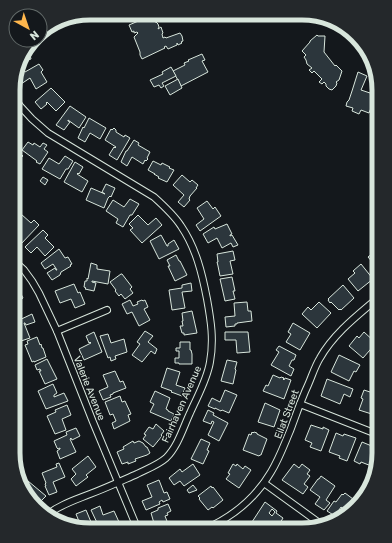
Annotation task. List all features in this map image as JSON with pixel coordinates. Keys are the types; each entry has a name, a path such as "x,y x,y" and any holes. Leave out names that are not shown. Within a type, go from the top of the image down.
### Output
{"street":[{"name":"Fairhaven Avenue","path":"20,106 48,133 154,198 168,210 181,225 191,242 198,260 212,328 210,363 204,381 175,447 166,458 154,466 65,504 52,511"},
{"name":"Valerie Avenue","path":"20,266 39,292 57,331 135,523"},
{"name":"Eilat Street","path":"217,523 238,510 264,483 278,460 320,358 331,341 345,326 372,303"},
{"path":"57,331 107,310"},
{"path":"300,404 372,432"},
{"path":"264,483 317,521"}],"building":[{"path":"141,20 154,20 158,24 158,29 161,27 163,38 180,33 183,41 181,42 182,43 178,45 177,43 177,45 168,49 166,46 164,47 165,48 142,59 134,37 138,33 134,33 134,31 132,32 129,25"},
{"path":"317,35 325,36 324,52 335,66 336,65 342,71 339,80 336,82 336,86 332,90 326,86 324,82 322,84 319,82 322,79 314,71 312,73 309,70 312,68 307,64 304,57 306,55 302,51"},
{"path":"30,54 31,59 26,60"},
{"path":"202,54 205,60 202,61 208,72 181,86 173,71 185,65 184,63 189,61 188,60"},
{"path":"39,64 43,70 41,72 47,82 36,89 30,78 21,84 22,72 25,72"},
{"path":"171,67 176,76 162,83 164,86 161,88 159,85 154,87 150,80 163,74 162,72"},
{"path":"358,72 367,76 361,90 372,94 372,108 369,113 361,110 359,114 352,111 353,108 346,106"},
{"path":"178,79 182,88 170,95 165,86"},
{"path":"51,88 65,102 56,111 47,102 47,104 41,109 35,102"},
{"path":"70,106 86,117 79,128 68,120 70,122 64,130 56,125"},
{"path":"89,118 106,128 100,139 90,133 85,142 78,138"},
{"path":"114,128 116,132 124,137 125,135 130,138 117,160 109,155 114,147 116,147 105,140 111,129 112,130"},
{"path":"134,140 139,143 138,145 150,152 147,158 148,159 146,161 145,160 143,164 132,157 127,166 121,162 126,151"},
{"path":"28,142 33,145 34,143 40,147 43,143 47,145 44,149 48,152 40,164 22,150"},
{"path":"65,156 73,161 60,179 42,169 49,158 59,164"},
{"path":"153,161 161,165 162,163 174,170 167,182 158,178 159,177 148,170"},
{"path":"75,162 83,167 79,174 77,174 88,181 82,192 64,182"},
{"path":"182,175 190,182 192,180 198,185 190,196 190,200 184,207 178,202 184,195 173,185"},
{"path":"43,177 48,180 45,185 40,181"},
{"path":"106,184 115,188 111,197 110,196 108,198 104,208 86,200 91,188 105,194 102,192"},
{"path":"130,199 139,204 123,227 116,223 118,219 106,211 113,200 124,207"},
{"path":"207,201 213,209 215,207 221,216 200,231 196,225 204,219 197,208"},
{"path":"21,214 31,223 34,220 39,225 20,245 20,232 22,233 20,231"},
{"path":"138,215 148,225 156,218 162,225 142,243 130,230 133,228 129,224"},
{"path":"227,224 232,234 230,236 232,235 238,245 233,247 231,243 222,248 217,238 208,243 203,234 214,227 215,229"},
{"path":"43,230 48,235 45,238 54,247 45,256 37,247 31,253 25,247"},
{"path":"161,235 167,246 174,240 179,249 159,259 150,241"},
{"path":"59,249 65,258 68,257 72,264 52,280 47,273 55,268 57,270 53,264 45,269 41,263"},
{"path":"233,251 235,260 230,261 233,274 220,276 217,254"},
{"path":"372,254 372,262 368,257"},
{"path":"176,255 187,275 175,281 168,266 170,266 167,260"},
{"path":"91,263 97,265 97,269 110,271 108,284 92,281 96,283 94,291 85,289 86,288 84,287 85,281 87,281 87,278 88,279"},
{"path":"361,264 372,280 358,291 348,279 355,273 353,271"},
{"path":"121,274 132,287 130,289 133,293 125,299 121,294 119,296 110,282"},
{"path":"232,277 235,299 225,301 220,279"},
{"path":"191,283 192,291 182,292 185,308 172,310 169,290 182,288 182,285"},
{"path":"74,284 78,293 80,292 85,304 75,308 71,299 60,303 55,291"},
{"path":"343,285 354,298 341,310 339,310 331,302 330,303 328,299"},
{"path":"20,292 23,298 20,300"},
{"path":"130,300 133,306 138,304 137,302 145,300 148,307 144,309 150,320 139,326 132,312 127,314 122,304"},
{"path":"247,302 248,311 251,311 252,321 237,323 235,326 226,327 225,317 235,316 234,303"},
{"path":"319,302 331,313 317,328 302,314 308,307 311,310"},
{"path":"192,311 197,333 184,335 180,326 183,326 182,313"},
{"path":"32,314 35,322 26,325 24,323 30,338 20,341 20,320"},
{"path":"293,323 310,333 300,350 286,342 291,334 288,332"},
{"path":"145,331 153,336 148,342 157,349 155,354 151,351 142,362 132,355 140,344 137,342"},
{"path":"94,332 102,352 84,360 79,349 91,343 89,343 86,336"},
{"path":"225,332 248,332 250,352 237,353 236,340 225,340"},
{"path":"364,332 372,339 372,348 363,358 349,346 357,336 359,338"},
{"path":"108,334 111,343 124,339 127,352 115,356 116,359 111,361 110,357 108,358 100,336"},
{"path":"37,337 46,357 32,362 25,345 28,344 27,341"},
{"path":"180,342 190,342 192,364 175,363 175,358 179,358 179,351 176,351 176,348 180,348"},
{"path":"279,346 296,355 289,366 294,369 291,376 271,365 279,352 276,350"},
{"path":"339,355 360,365 356,372 354,371 349,381 331,372"},
{"path":"47,359 57,379 45,384 39,371 41,371 40,369 37,370 35,365"},
{"path":"227,360 237,362 233,384 221,381"},
{"path":"167,368 180,372 176,385 185,388 182,396 161,387"},
{"path":"115,371 120,382 123,381 126,388 113,393 110,395 111,397 103,400 99,391 108,387 103,375"},
{"path":"273,375 284,378 284,380 285,378 291,380 284,399 263,391 266,385 268,386"},
{"path":"327,379 353,389 350,397 344,394 340,404 321,396"},
{"path":"53,384 57,393 54,397 64,393 68,401 46,409 38,391"},
{"path":"225,390 237,395 229,413 208,406 212,398 220,402"},
{"path":"364,390 372,393 372,414 359,410 363,399 361,398"},
{"path":"155,391 170,398 166,409 174,414 171,421 150,412 154,404 150,402"},
{"path":"120,396 122,402 125,401 131,414 128,415 130,421 114,429 112,423 116,421 113,414 110,415 105,402"},
{"path":"265,403 280,410 274,427 258,422"},
{"path":"67,405 71,415 62,419 66,430 55,434 47,416 56,412 55,410"},
{"path":"208,410 214,413 213,415 228,423 219,441 208,435 214,422 212,421 211,424 203,421"},
{"path":"156,424 164,431 153,447 143,439 146,435 144,434 149,427 153,429"},
{"path":"311,425 323,429 323,427 329,430 321,451 310,447 312,443 305,440"},
{"path":"76,428 80,436 72,440 71,438 70,439 76,452 60,459 57,451 60,448 57,448 54,441 67,435 66,432"},
{"path":"252,432 257,433 267,439 261,455 259,456 243,450 249,434 251,435"},
{"path":"336,433 343,436 344,434 356,438 347,461 339,458 340,456 329,452"},
{"path":"201,439 210,443 207,450 209,451 203,464 191,459"},
{"path":"133,441 134,443 139,441 143,443 150,453 135,459 136,461 128,464 128,462 122,464 117,452 124,449 123,447"},
{"path":"362,442 372,446 371,466 361,462 360,464 354,461"},
{"path":"88,456 96,467 86,475 88,477 76,486 71,479 76,474 72,469"},
{"path":"59,463 65,477 53,482 57,492 49,495 42,473 57,467 56,464"},
{"path":"193,464 200,475 184,486 180,481 174,485 169,478 180,469 182,472"},
{"path":"233,464 236,466 237,464 243,469 245,466 251,470 239,488 226,479 230,474 228,473"},
{"path":"294,464 299,468 302,464 310,470 307,474 310,476 304,484 308,487 303,494 282,480"},
{"path":"321,476 335,486 326,500 330,503 324,510 315,504 320,497 310,490"},
{"path":"159,480 164,493 167,492 170,499 163,502 162,500 159,502 160,504 146,510 142,501 152,497 147,485"},
{"path":"28,481 46,496 41,501 32,492 27,483"},
{"path":"193,485 197,490 189,493 187,490"},
{"path":"211,486 223,500 208,510 198,496"},
{"path":"345,493 354,500 344,509 341,507 334,515 327,511 334,501 336,502 342,494 343,495"},
{"path":"265,502 277,511 276,513 283,518 280,523 252,522","holes":["272,509 275,512 272,516 269,513"]},
{"path":"168,504 171,511 165,516 168,523 154,523 151,513 158,510 158,508"},
{"path":"100,506 103,515 114,511 119,522 97,523 91,510"},
{"path":"86,510 91,522 79,522 76,514"}]}
